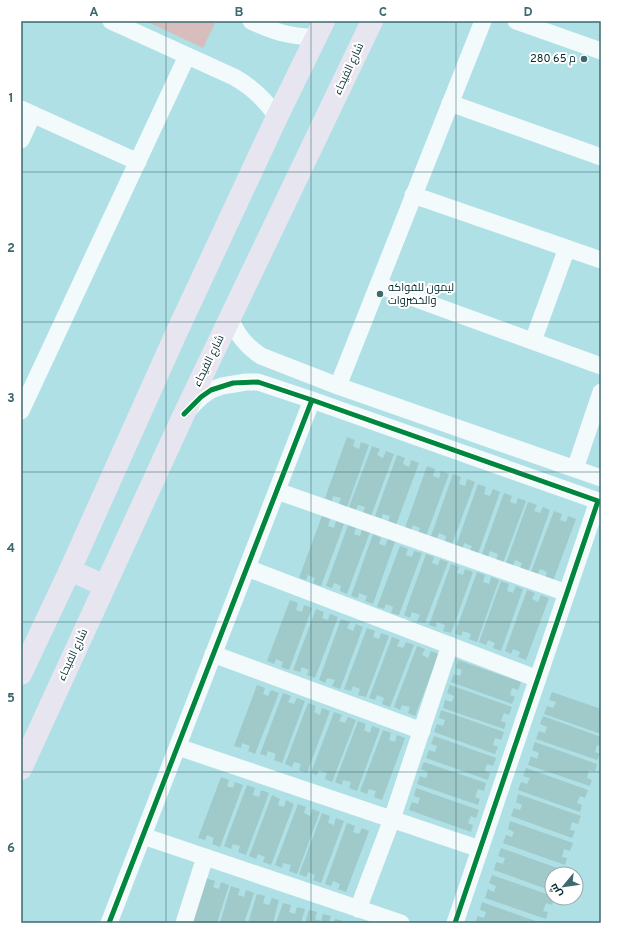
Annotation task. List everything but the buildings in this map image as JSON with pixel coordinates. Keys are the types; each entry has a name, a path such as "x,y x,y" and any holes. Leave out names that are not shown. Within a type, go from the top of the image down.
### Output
{"highway":[{"name":"شارع الفيحاء","path":"21,769 184,414 372,21"},
{"path":"21,674 70,570 170,345 320,29"},
{"path":"70,570 105,586"}],"street":[{"path":"111,21 247,84 264,99 277,117"},
{"path":"251,21 287,35 302,37 320,29"},
{"path":"338,386 483,21"},
{"path":"516,21 601,51"},
{"path":"21,411 187,56"},
{"path":"450,103 601,156"},
{"path":"21,140 27,112 138,162"},
{"path":"413,195 601,260"},
{"path":"533,341 567,248"},
{"path":"378,285 601,366"},
{"path":"230,318 235,330 242,340 261,356 338,386 601,478"},
{"path":"184,414 201,397 211,390 222,386 246,382 258,382 599,501 455,923"},
{"path":"575,469 601,392"},
{"path":"109,923 312,400"},
{"path":"489,463 496,441"},
{"path":"277,491 567,593"},
{"path":"246,568 538,679"},
{"path":"358,909 392,819 450,645"},
{"path":"213,654 422,731"},
{"path":"178,746 480,849"},
{"path":"143,836 401,923"},
{"path":"184,923 205,857"}],"shaded area":[{"path":"146,21 211,21 215,23 203,48"}],"cycle path":[{"path":"184,414 201,397 211,390 233,383 258,382 601,502"},
{"path":"109,923 312,400"},
{"path":"455,923 598,501"}],"place":[{"name":"280 م 65","path":"584,59"},
{"name":"ليمون للفواكه والخضروات","path":"380,294"}]}
